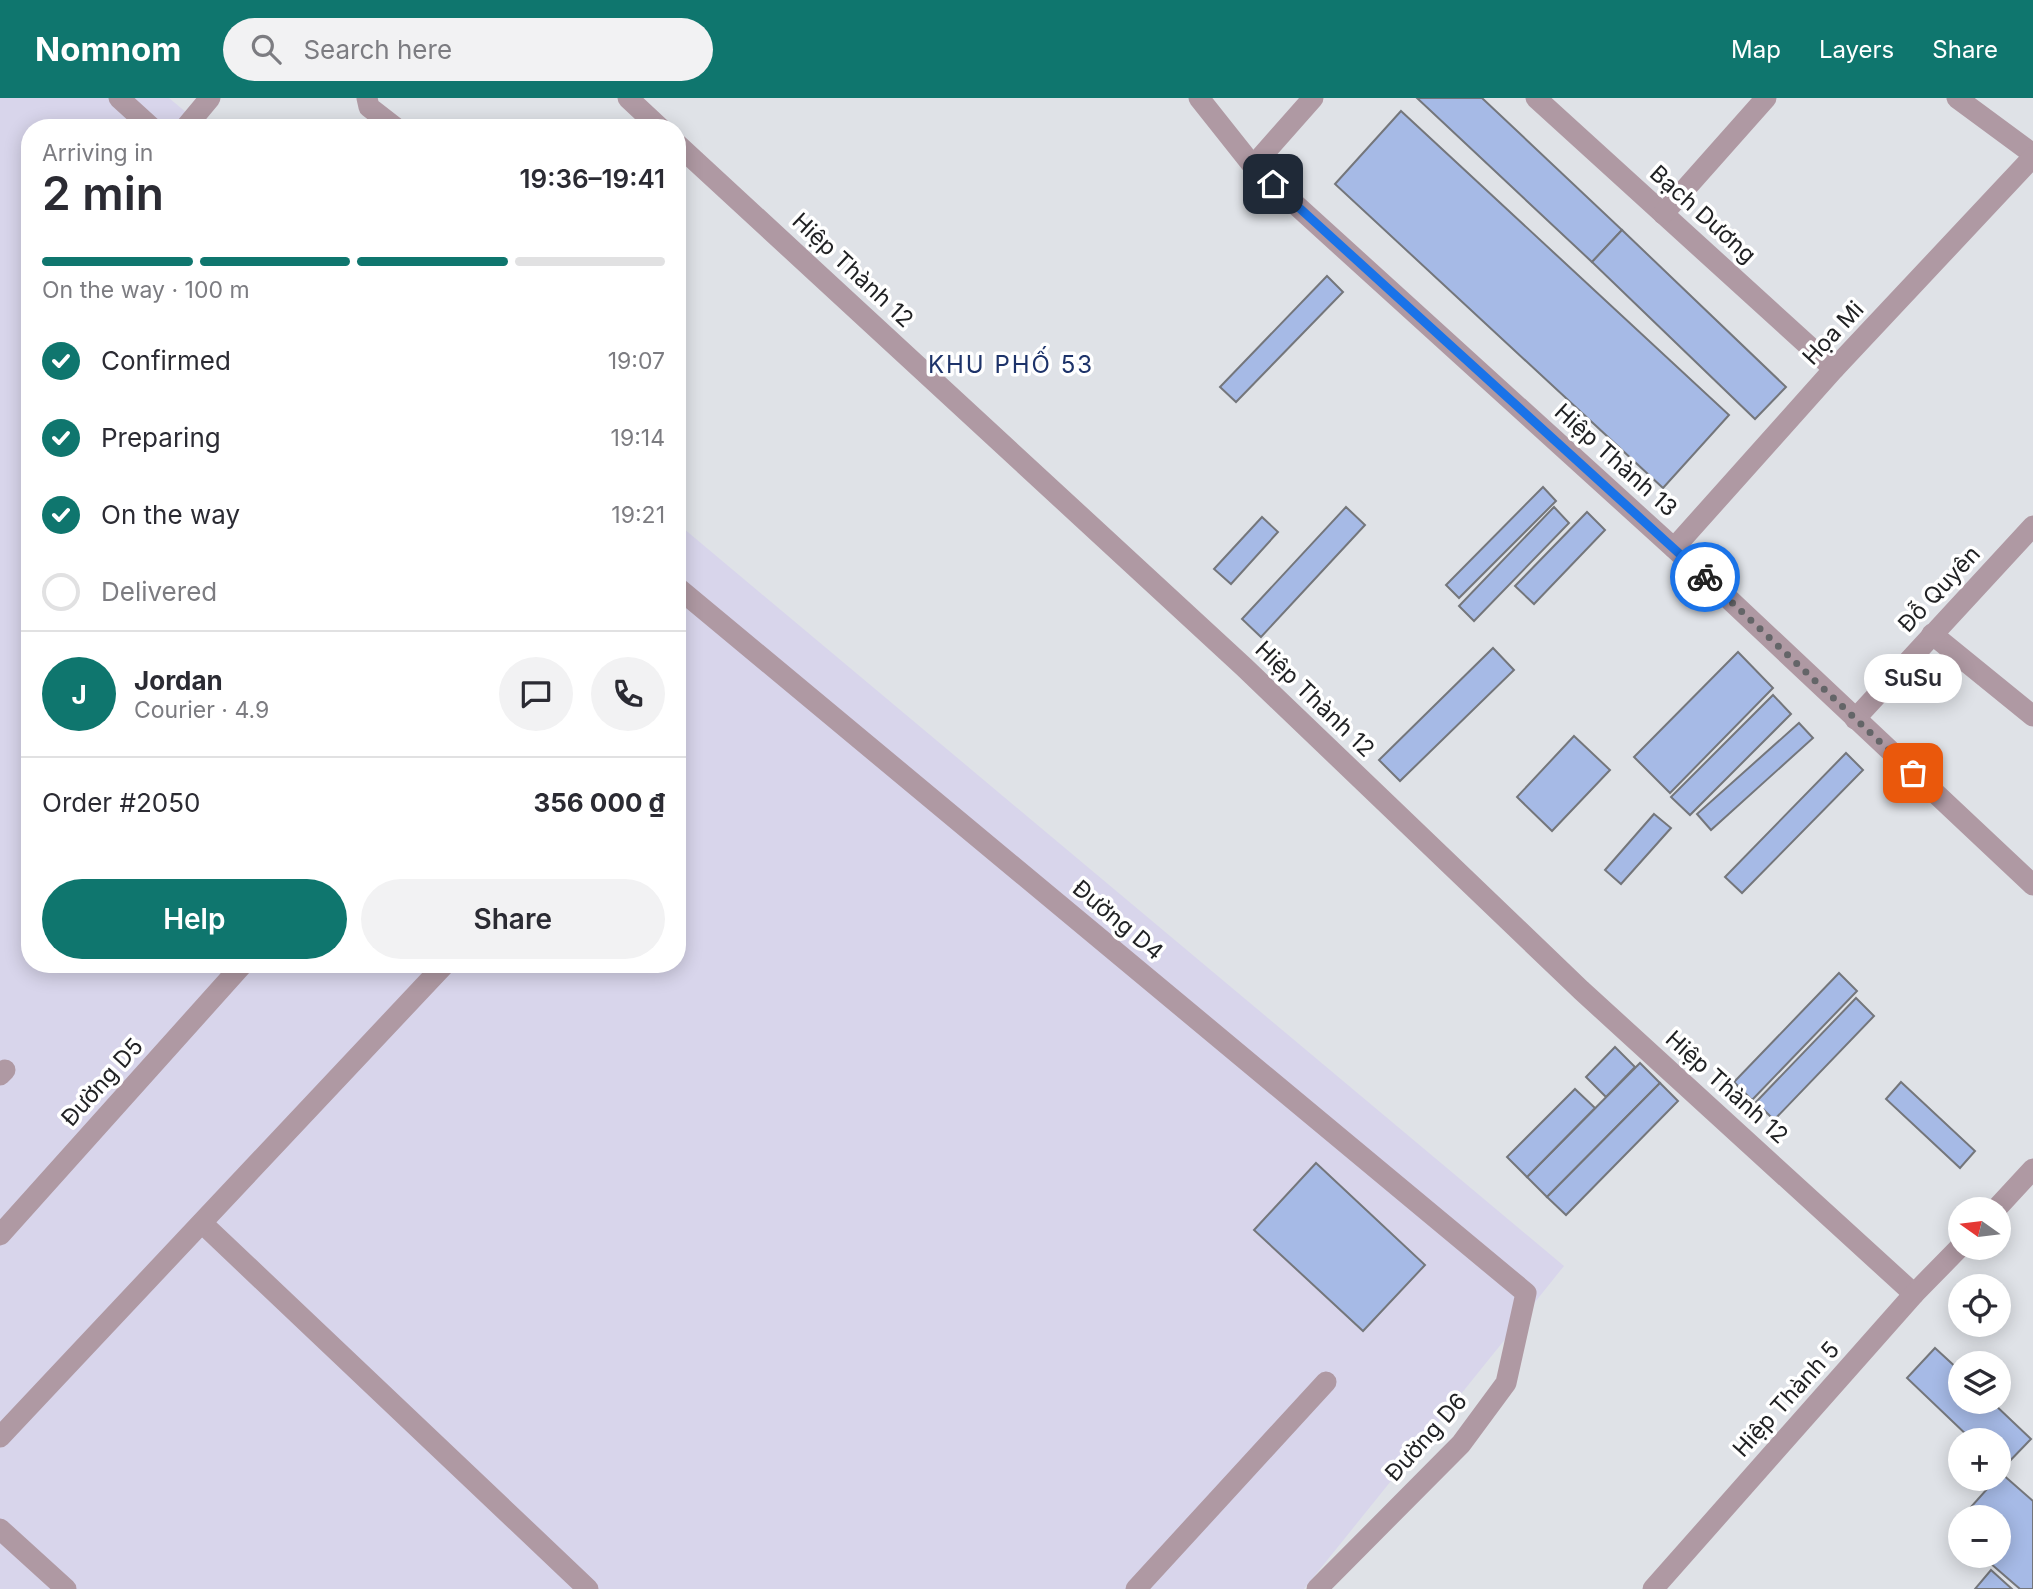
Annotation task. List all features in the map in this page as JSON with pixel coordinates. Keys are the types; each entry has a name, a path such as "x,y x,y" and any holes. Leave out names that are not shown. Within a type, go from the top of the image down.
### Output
{"street":[{"path":"119,98 142,119"},
{"path":"192,119 210,98"},
{"path":"367,98 369,107 384,119"},
{"path":"628,98 650,119"},
{"name":"Hiệp Thành 13","path":"1199,98 1253,166 1674,548 2032,881"},
{"path":"1253,166 1313,98"},
{"name":"Bạch Dương","path":"1536,98 1834,369"},
{"path":"1663,214 1766,98"},
{"path":"1957,98 2033,155"},
{"name":"Hiệp Thành 12","path":"686,152 1244,667 1591,999 1914,1294"},
{"name":"Họa Mi","path":"1674,548 1834,369 2033,155"},
{"name":"Đỗ Quyên","path":"1855,719 2033,526"},
{"name":"Đường D4","path":"686,594 1526,1293"},
{"path":"1932,634 2033,716"},
{"name":"Đường D5","path":"0,1235 235,973"},
{"path":"0,1437 437,973"},
{"path":"2007,1197 2033,1169"},
{"path":"202,1223 589,1589"},
{"name":"Hiệp Thành 5","path":"1653,1589 1914,1294 1948,1259"},
{"name":"Đường D6","path":"1317,1589 1461,1444 1506,1383 1526,1293"},
{"path":"1136,1589 1326,1382"},
{"path":"0,1529 66,1589"}],"shaded area":[{"path":"0,98 169,98 194,119 21,119 21,973 686,973 686,531 1564,1266 1304,1589 0,1589"}],"building":[{"path":"1417,98 1482,98 1622,230 1592,262"},
{"path":"1401,111 1729,415 1663,488 1335,184"},
{"path":"1622,230 1786,387 1755,419 1592,262"},
{"path":"1327,276 1343,292 1236,402 1220,387"},
{"path":"1543,487 1556,501 1459,598 1446,585"},
{"path":"1346,507 1365,525 1261,637 1242,619"},
{"path":"1554,507 1569,523 1474,621 1459,606"},
{"path":"1587,512 1605,530 1534,604 1515,586"},
{"path":"1262,517 1278,532 1231,584 1214,569"},
{"path":"1493,648 1514,670 1400,781 1379,760"},
{"path":"1738,652 1773,688 1670,793 1634,757"},
{"path":"1773,695 1791,714 1690,815 1671,797"},
{"path":"1799,723 1813,738 1711,830 1697,814"},
{"path":"1574,736 1610,770 1552,831 1517,797"},
{"path":"1846,753 1863,770 1742,893 1725,877"},
{"path":"1654,814 1671,828 1621,884 1605,870"},
{"path":"1839,973 1857,991 1752,1100 1734,1082"},
{"path":"1856,998 1874,1016 1774,1120 1756,1102"},
{"path":"1615,1047 1635,1067 1606,1097 1586,1077"},
{"path":"1640,1063 1660,1083 1547,1197 1527,1177"},
{"path":"1901,1082 1975,1151 1960,1168 1886,1099"},
{"path":"1660,1083 1678,1101 1566,1215 1547,1197"},
{"path":"1575,1089 1595,1108 1527,1177 1507,1157"},
{"path":"1316,1163 1425,1265 1363,1331 1254,1230"},
{"path":"1935,1348 1948,1360 1948,1414 2005,1414 2031,1439 2011,1460 2011,1428 1959,1428 1907,1378"},
{"path":"2011,1482 2033,1501 2033,1589 2020,1589 1996,1568 2011,1568 2011,1505 1973,1505 1985,1491 2011,1491"},
{"path":"1991,1570 2012,1589 1975,1589"}],"way so far":[{"path":"1705,577 1913,773"}],"place":[{"name":"SuSu","path":"1913,773"}],"district":[{"name":"KHU PHỐ 53","path":"1011,364"}],"route":[{"path":"1273,184 1705,577"}]}
